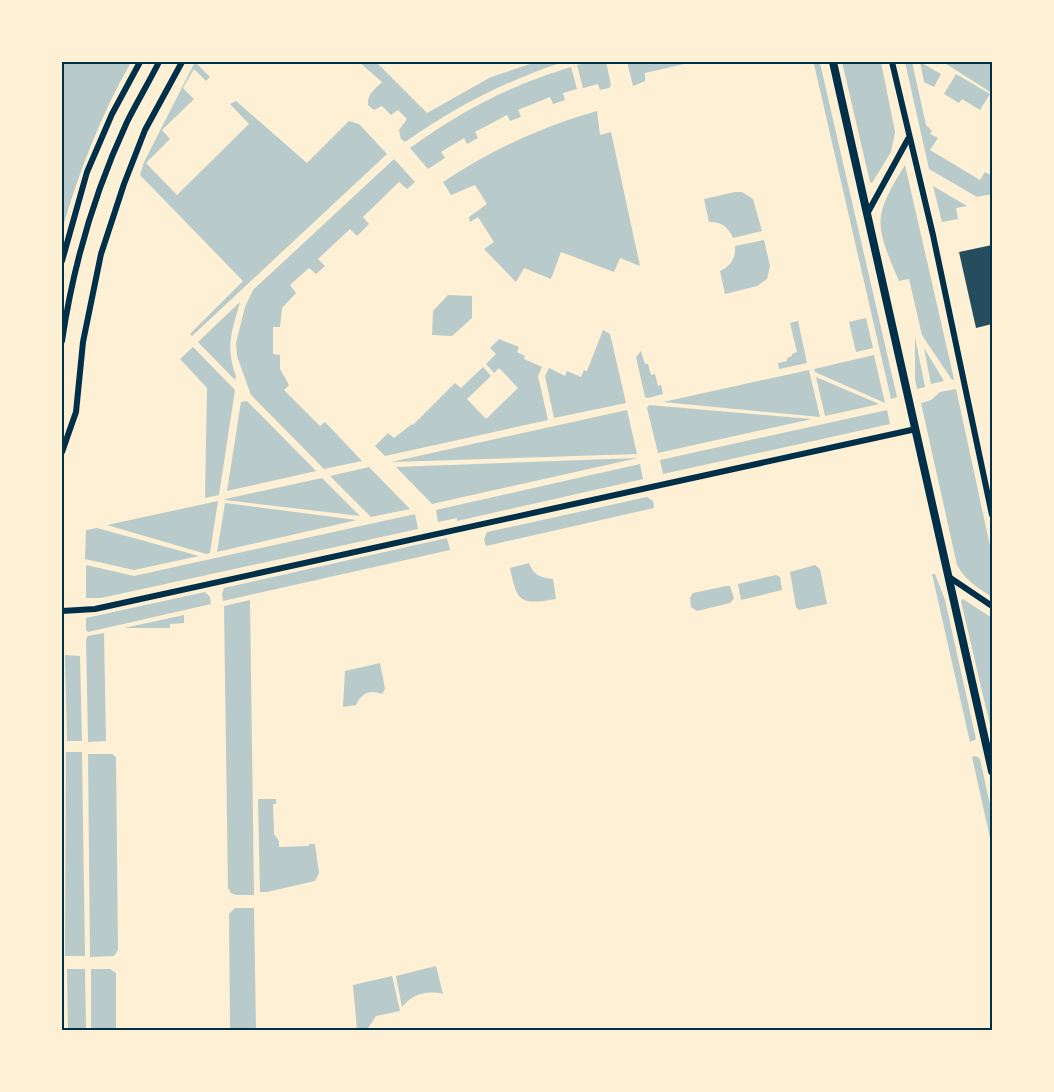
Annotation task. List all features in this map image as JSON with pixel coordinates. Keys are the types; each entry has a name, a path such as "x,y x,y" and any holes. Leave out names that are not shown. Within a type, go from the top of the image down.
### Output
{"street":[{"path":"62,261 87,172 112,114 140,62"},
{"path":"62,341 81,248 104,180 127,123 159,62"},
{"path":"62,452 76,412 83,342 101,254 124,184 146,130 182,62"},
{"path":"833,62 993,771"},
{"path":"892,62 933,235 993,516"},
{"path":"867,214 909,138"},
{"path":"62,611 95,609 916,429"},
{"path":"949,577 993,606"}],"shaded area":[{"path":"62,62 131,62 92,144 62,230"},
{"path":"195,62 210,77 206,81 194,69 183,88 194,99 162,130 170,139 146,163 177,195 249,124 230,104 236,101 307,163 349,121 359,124 387,154 192,336 190,334 243,281 140,175 144,162"},
{"path":"359,62 376,62 427,113 491,77 536,62 563,62 481,96 405,142 401,139 399,130 407,119 398,110 391,115 382,106 374,110 368,105 370,95 382,82"},
{"path":"606,62 611,85 609,88 600,90 598,84 583,88 577,65"},
{"path":"627,62 693,62 645,73 645,81 633,86"},
{"path":"842,62 881,62 895,132 891,152 872,183 870,182"},
{"path":"905,62 912,62 926,125 932,131 930,134 938,138 930,150 980,180 985,172 992,176 990,185 992,194 977,197 929,169"},
{"path":"920,62 941,74 934,87 924,82"},
{"path":"943,62 992,62 992,93"},
{"path":"820,63 897,397 891,399 814,64"},
{"path":"571,67 577,89 563,93 565,100 553,104 550,97 518,110 521,117 510,121 507,115 475,132 478,138 467,144 464,138 441,152 445,158 428,169 410,148 487,100"},
{"path":"956,74 990,94 980,110 962,99 959,103 944,94"},
{"path":"597,111 600,135 611,132 640,266 620,258 614,272 561,252 551,279 524,268 516,282 484,249 494,242 478,217 470,222 469,217 487,204 475,185 451,195 443,182 517,140"},
{"path":"394,159 415,182 407,189 399,182 363,217 369,224 357,236 350,229 318,259 325,266 316,274 309,268 290,285 296,293 282,308 280,327 273,327 273,354 280,355 280,369 289,385 284,390 320,426 325,422 362,461 324,469 251,395 237,356 236,343 245,307 253,290"},
{"path":"905,165 954,379 952,380 922,335 909,279 899,281 882,234 882,210"},
{"path":"933,186 967,206 956,208 958,219 942,222"},
{"path":"742,192 753,199 762,231 733,238 724,225 709,222 704,199"},
{"path":"764,240 770,266 767,279 757,286 725,294 720,271 732,261 735,246"},
{"path":"448,295 472,296 472,318 452,336 432,335 433,311"},
{"path":"240,302 230,347 235,380 198,342"},
{"path":"866,318 873,348 856,352 849,322"},
{"path":"798,321 807,363 779,369 778,363 787,361 787,358 797,352 790,323"},
{"path":"603,330 610,334 626,403 554,418 545,376 549,368 565,376 567,371 581,377 584,370 587,371"},
{"path":"915,337 925,387 917,389 915,379"},
{"path":"499,339 519,347 517,352 525,356 524,359 542,367 538,376 548,420 385,456 375,446 388,433 394,438 413,425 455,383 461,388 483,367 491,376 467,399 486,419 518,388 499,368 494,373 486,364 496,354 490,348"},
{"path":"193,347 235,390 219,495 205,498 207,388 180,359"},
{"path":"924,348 944,381 931,384"},
{"path":"641,351 645,364 648,364 651,375 655,374 663,394 645,397 636,357"},
{"path":"874,355 885,403 815,372 814,369"},
{"path":"809,370 820,417 663,402"},
{"path":"816,377 879,404 825,416"},
{"path":"956,389 992,555 992,597 968,579 957,565 921,403 931,400 940,392"},
{"path":"247,401 316,471 227,491 241,402"},
{"path":"649,405 812,419 658,453 647,408"},
{"path":"627,410 637,454 391,462"},
{"path":"887,410 890,424 663,474 660,460"},
{"path":"638,458 432,504 396,467"},
{"path":"640,464 643,479 457,521 457,518 438,522 436,510"},
{"path":"369,467 410,509 371,517 330,476"},
{"path":"322,478 360,516 225,500 225,499"},
{"path":"647,497 653,501 654,508 486,546 484,539 487,532"},
{"path":"218,501 210,553 206,554 107,525"},
{"path":"225,503 357,520 217,552"},
{"path":"415,514 418,529 101,598 86,598 86,565 134,576"},
{"path":"97,528 199,556 134,570 85,559 86,530"},
{"path":"447,538 450,550 223,601 224,588"},
{"path":"529,563 538,575 553,579 556,599 535,602 522,599 518,595 510,568"},
{"path":"815,565 820,569 827,604 799,610 796,607 790,572"},
{"path":"932,574 935,574 945,600 976,739 970,742"},
{"path":"776,575 780,577 782,590 741,600 738,584"},
{"path":"730,586 734,598 730,603 697,611 691,607 690,598 693,593"},
{"path":"205,592 210,597 211,604 88,632 86,630 86,618"},
{"path":"963,599 992,618 992,734 961,601"},
{"path":"250,600 254,895 236,895 228,888 224,606"},
{"path":"184,615 184,623 170,624 170,628 124,628"},
{"path":"104,633 106,741 88,742 86,639 88,636"},
{"path":"65,655 80,656 82,741 67,741"},
{"path":"380,663 385,689 382,694 366,693 356,705 343,707 345,671"},
{"path":"66,752 82,752 85,956 65,956"},
{"path":"88,754 112,754 116,757 118,950 114,956 90,957"},
{"path":"976,756 980,759 992,814 992,847 972,757"},
{"path":"258,799 276,799 276,804 273,804 274,834 279,841 279,847 315,844 319,873 315,881 260,892"},
{"path":"235,908 254,908 256,1030 230,1030 229,914"},
{"path":"436,966 443,994 420,994 402,1007 396,976"},
{"path":"67,969 85,969 86,1030 68,1030"},
{"path":"91,969 110,969 116,973 116,1030 91,1030"},
{"path":"392,976 400,1011 376,1016 367,1030 357,1030 353,985"}],"building":[{"path":"992,245 992,324 976,328 959,252"}]}
